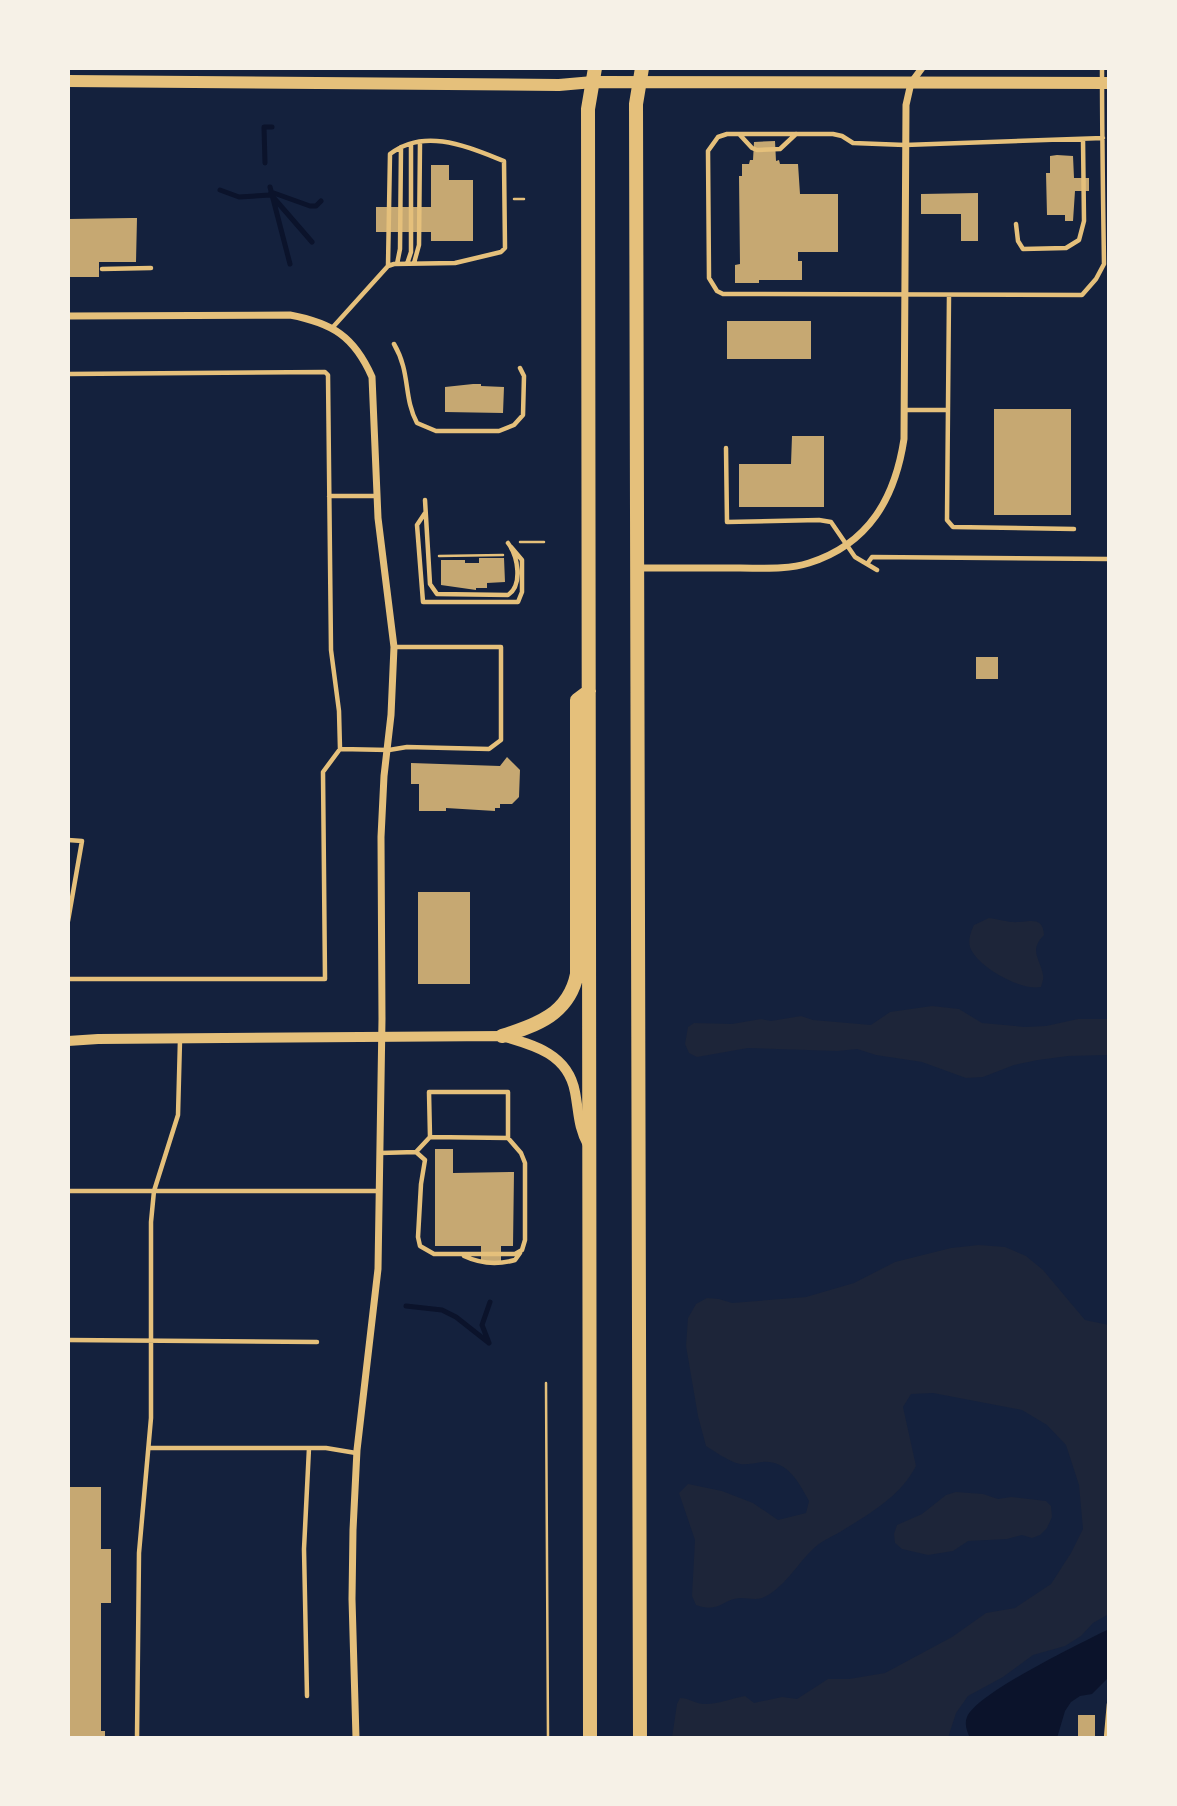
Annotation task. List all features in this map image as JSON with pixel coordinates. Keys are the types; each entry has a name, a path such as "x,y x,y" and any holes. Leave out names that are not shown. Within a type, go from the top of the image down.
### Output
{"main road":[{"path":"68,81 559,85 594,75 641,75 911,83 1105,83"},
{"path":"590,1738 588,109 594,75"},
{"path":"640,1738 636,104 641,75"},
{"path":"502,1036 527,1028 553,1014 563,1007 574,987 577,974 577,700 589,691"}],"street":[{"path":"638,568 785,568 810,563 847,545 860,535 883,506 895,482 904,439 906,105 911,83 922,68"},
{"path":"68,316 290,315 333,327 364,360 372,377 377,496 394,647 381,837 378,1269 357,1453 352,1599 356,1738"},
{"path":"68,1041 502,1036 552,1054 565,1067 575,1089 580,1130 590,1148"}],"lane":[{"path":"1102,68 1105,83 1102,138 1106,264 1083,295 723,294 717,291 709,278 708,151 718,137 740,134 833,134 842,135 853,143 905,145 1102,138"},
{"path":"740,134 757,150 780,149 796,134"},
{"path":"1016,224 1018,241 1023,249 1066,248 1079,240 1084,221 1083,139"},
{"path":"333,327 388,266 466,261 501,252 505,248 504,161 445,141 419,142 401,147 390,154 388,266"},
{"path":"410,263 419,245 419,142"},
{"path":"410,263 411,144"},
{"path":"397,264 400,249 401,147"},
{"path":"102,268 151,268"},
{"path":"949,295 947,520 953,527 1074,529"},
{"path":"394,344 406,371 411,413 417,423 436,431 499,431 514,425 523,415 524,376 520,368"},
{"path":"68,374 325,372 331,649 339,710 340,750 324,772 325,979 68,979"},
{"path":"904,410 948,410"},
{"path":"726,448 727,522 831,522 855,557 877,570"},
{"path":"329,496 377,496"},
{"path":"425,500 430,584 438,594 508,595 517,583 516,556 510,545 522,560 522,592 518,602 423,602 417,525 425,513"},
{"path":"867,564 872,557 1108,559"},
{"path":"340,750 388,750 407,747 489,749 501,740 501,647 394,647"},
{"path":"68,841 82,841 68,921"},
{"path":"137,1738 139,1553 150,1448 151,1222 154,1191 178,1115 180,1038"},
{"path":"416,1152 430,1137 429,1092 508,1092 508,1138 526,1163 526,1240 515,1260 505,1263 482,1263 460,1254"},
{"path":"430,1137 508,1138"},
{"path":"380,1153 416,1152 425,1160 421,1184 420,1246 434,1254 515,1254 522,1250"},
{"path":"68,1191 379,1191"},
{"path":"68,1340 317,1342"},
{"path":"150,1448 309,1448 357,1453"},
{"path":"307,1696 304,1549 309,1448"},
{"path":"1106,1738 1109,1704"}],"path":[{"path":"512,199 524,199"},
{"path":"520,542 544,542"},
{"path":"432,556 503,555"},
{"path":"546,1383 548,1738"}],"shaded area":[{"path":"989,918 1012,922 1036,921 1042,925 1044,935 1036,951 1043,976 1041,987 1022,985 1001,976 974,955 969,944 974,925"},
{"path":"932,1006 959,1009 982,1023 1025,1027 1046,1026 1078,1019 1109,1019 1109,1055 1038,1060 1014,1065 983,1077 966,1078 922,1062 876,1055 857,1049 837,1051 748,1048 697,1057 689,1053 685,1044 688,1027 694,1023 732,1024 801,1016 813,1020 871,1025 890,1012"},
{"path":"979,1245 1005,1247 1026,1256 1043,1270 1085,1320 1109,1325 1109,1614 1093,1623 1081,1636 1065,1646 1033,1655 1003,1677 968,1696 956,1713 948,1738 672,1738 680,1698 703,1704 745,1696 754,1703 782,1697 797,1699 828,1679 849,1679 885,1673 952,1637 986,1613 1015,1608 1051,1584 1071,1553 1083,1529 1079,1485 1066,1445 1047,1425 1022,1410 933,1393 911,1394 903,1407 916,1466 893,1496 816,1546 777,1589 762,1598 735,1599 710,1608 696,1605 692,1596 695,1540 679,1493 688,1484 722,1491 753,1503 778,1520 806,1513 809,1501 791,1473 778,1464 740,1464 706,1446 686,1346 688,1318 696,1304 707,1298 732,1303 806,1297 854,1283 895,1262 951,1248"},
{"path":"956,1492 983,1494 998,1499 1011,1497 1046,1501 1051,1506 1052,1517 1047,1528 1032,1538 1022,1535 1007,1539 968,1541 953,1551 928,1555 902,1549 895,1543 897,1525 922,1514 946,1495"},
{"path":"1109,1629 1109,1677 1092,1694 1080,1696 1071,1702 1065,1711 1057,1738 970,1738 966,1725 967,1717 989,1695 1031,1669"}],"building":[{"path":"775,141 776,161 779,160 780,164 798,164 800,194 838,194 838,252 798,252 798,261 802,261 802,280 735,283 735,265 740,264 739,176 742,176 742,164 749,164 750,160 753,160 754,142"},
{"path":"1050,156 1073,156 1074,178 1089,178 1089,191 1075,191 1073,221 1065,221 1065,215 1047,215 1046,173 1050,173"},
{"path":"431,165 449,165 449,180 473,180 473,241 431,241 431,232 376,232 376,207 431,207"},
{"path":"978,193 978,241 961,241 961,214 921,214 921,194"},
{"path":"137,218 136,262 99,262 99,277 68,277 68,219"},
{"path":"727,321 811,321 811,359 727,359"},
{"path":"473,384 504,387 503,413 445,412 445,387"},
{"path":"994,409 1071,409 1071,515 994,515"},
{"path":"792,436 824,436 824,507 739,507 739,464 791,464"},
{"path":"479,558 504,558 505,582 487,583 487,588 476,590 441,585 441,560 479,563"},
{"path":"976,657 998,657 998,679 976,679"},
{"path":"507,757 520,770 519,797 512,804 500,804 500,808 495,808 495,811 446,808 446,811 419,811 419,784 411,784 411,763 500,766"},
{"path":"418,892 470,892 470,984 418,984"},
{"path":"435,1149 453,1149 453,1173 514,1172 513,1246 501,1246 501,1262 481,1262 481,1246 435,1246"},
{"path":"68,1487 101,1487 101,1549 111,1549 111,1603 101,1603 101,1731 105,1731 105,1738 68,1738"},
{"path":"1078,1715 1095,1715 1095,1738 1078,1738"}],"waterway":[{"path":"265,163 264,127 272,127"},
{"path":"270,187 290,264"},
{"path":"220,190 239,197 270,195 271,192 310,206 316,206 321,201"},
{"path":"273,197 312,242"},
{"path":"489,1343 482,1325 490,1302"},
{"path":"406,1306 442,1310 456,1317 489,1343"}]}
